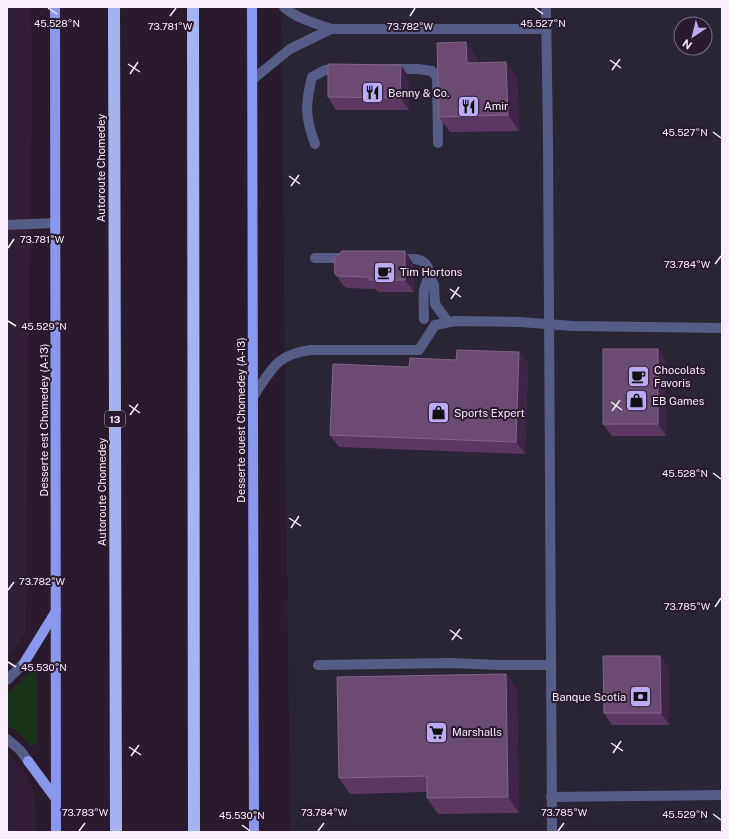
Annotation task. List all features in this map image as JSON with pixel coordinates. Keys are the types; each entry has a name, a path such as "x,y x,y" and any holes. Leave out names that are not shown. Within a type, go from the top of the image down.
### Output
{"highway":[{"name":"Autoroute Chomedey","path":"114,7 116,832"},
{"path":"193,7 194,832"}],"main road":[{"name":"Desserte est Chomedey (A-13)","path":"55,7 56,832"},
{"name":"Desserte ouest Chomedey (A-13)","path":"252,7 254,832"},
{"path":"24,663 56,611"},
{"path":"28,761 56,799"}],"street":[{"path":"284,7 292,14 332,29 546,29"},
{"path":"546,7 552,832"},
{"path":"252,80 290,49 332,29"},
{"path":"379,69 418,69 432,71 437,77 438,143"},
{"path":"315,144 308,125 306,98 312,77 325,70 348,70"},
{"path":"7,225 55,223"},
{"path":"315,258 361,258"},
{"path":"384,258 415,258 422,260 428,266 429,276 424,292 424,319"},
{"path":"429,276 434,285 435,304 448,322"},
{"path":"253,397 276,364 290,354 299,351 311,350 419,350 435,325 454,321 520,322 573,326 722,328"},
{"path":"7,680 24,663"},
{"path":"318,665 451,663 499,665 550,664"},
{"path":"7,739 20,750 28,761"},
{"path":"551,797 722,796"}],"shaded area":[{"path":"7,7 31,7 32,81 25,633 7,659"},
{"path":"281,7 722,7 722,832 290,832"},
{"path":"7,751 23,770 33,790 36,811 36,832 7,832"}],"green space":[{"path":"32,669 37,670 37,744 31,745 15,730 7,725 7,693 22,681"}],"building":[{"path":"466,42 467,63 506,62 508,115 439,117 437,43"},
{"path":"328,64 401,65 400,98 328,97"},
{"path":"342,251 405,251 405,280 370,280 367,277 338,276 335,274 334,259"},
{"path":"603,349 658,349 658,424 603,424"},
{"path":"457,350 519,352 516,442 330,435 333,364 409,367 410,358 456,360"},
{"name":"Banque Scotia","path":"603,656 660,656 661,713 604,713"},
{"path":"506,674 508,797 427,798 427,776 339,778 337,677"}],"place":[{"name":"Benny & Co.","path":"373,93"},
{"name":"Amir","path":"469,106"},
{"name":"Tim Hortons","path":"385,272"},
{"name":"Chocolats Favoris","path":"638,376"},
{"name":"EB Games","path":"636,401"},
{"name":"Sports Expert","path":"438,413"},
{"name":"Banque Scotia","path":"641,697"},
{"name":"Marshalls","path":"436,732"}]}
